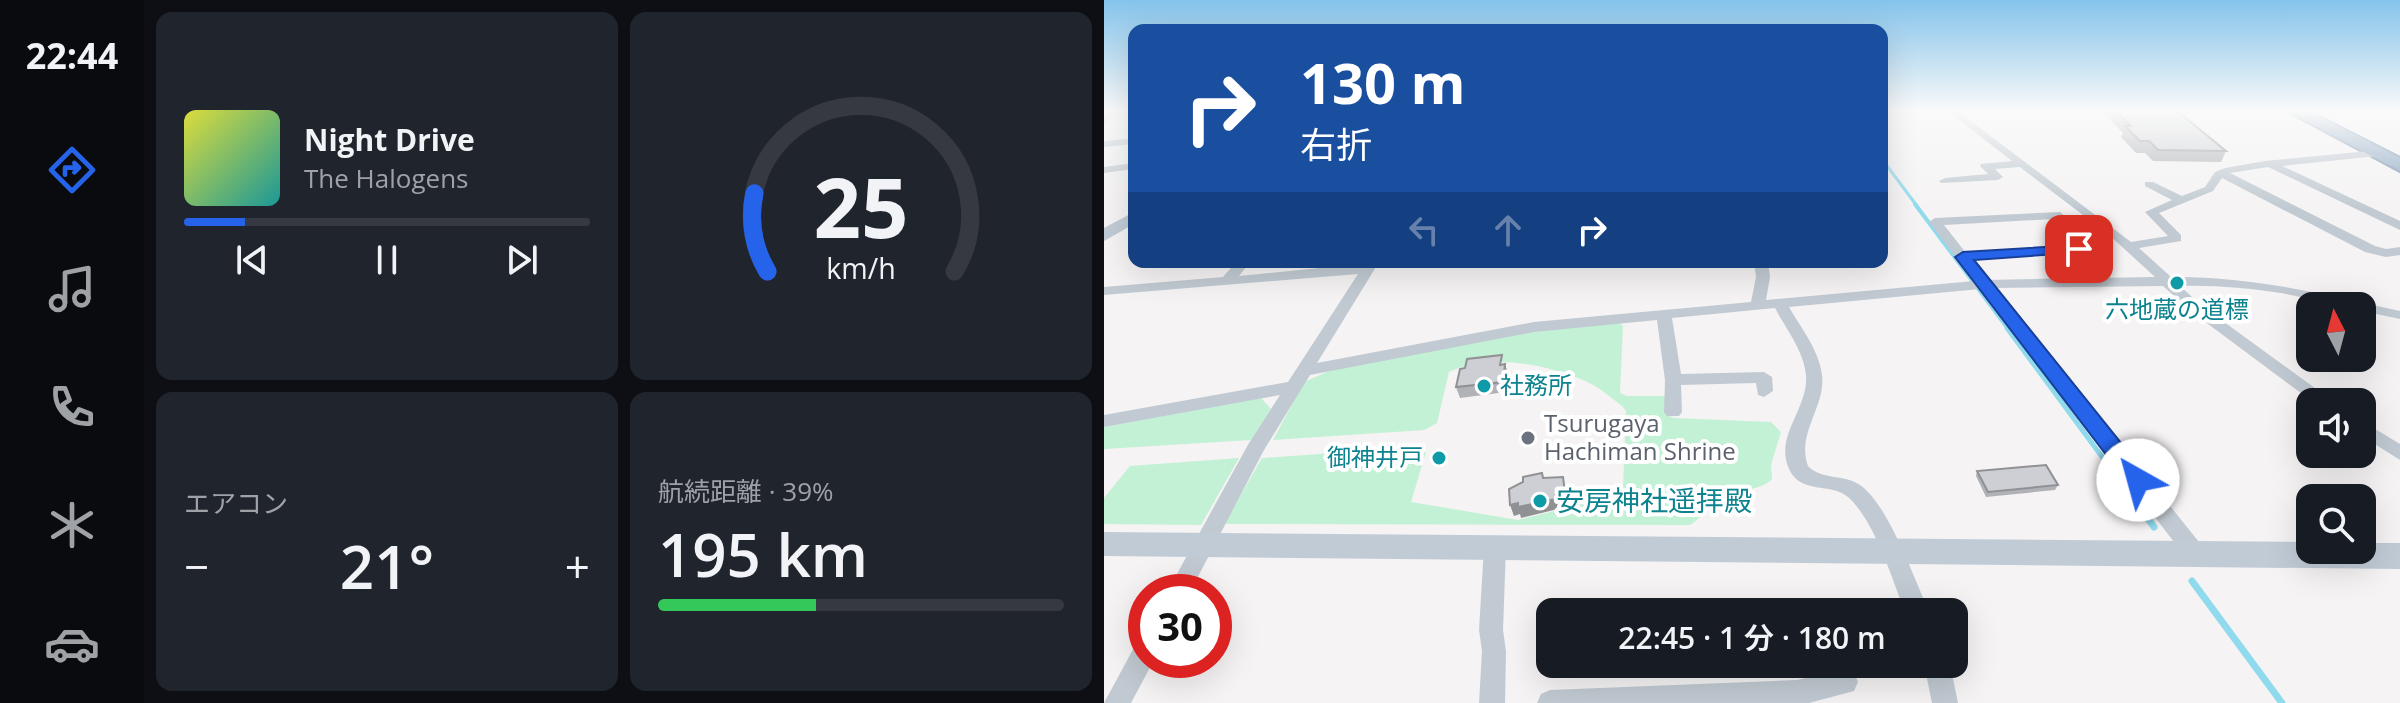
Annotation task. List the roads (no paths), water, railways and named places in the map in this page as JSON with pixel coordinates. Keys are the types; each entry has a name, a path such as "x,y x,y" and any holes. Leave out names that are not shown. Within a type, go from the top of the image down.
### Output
{"highway":[{"path":"2358,143 2400,165"},
{"path":"2376,143 2400,155"}],"street":[{"path":"1993,143 2130,246 2165,280 2254,352 2305,388"},
{"path":"2130,246 2177,238 2151,212 2209,189 2221,173 2269,163 2378,153"},
{"path":"2269,163 2400,226"},
{"path":"1945,181 1998,177 1985,166 2020,164"},
{"path":"1104,170 1128,167"},
{"path":"2221,173 2370,249 2386,253 2400,251"},
{"path":"2149,184 2184,201"},
{"path":"1963,257 2096,247 2056,215 1935,222 1963,257 1978,285 2195,553"},
{"path":"1104,236 1128,221"},
{"path":"2062,251 2093,283"},
{"path":"1227,281 1238,268"},
{"path":"1269,278 1276,268"},
{"path":"1104,291 1269,278 1347,268"},
{"path":"1188,574 1299,379 1368,268"},
{"path":"1758,304 1762,268"},
{"path":"1104,421 1534,327 1978,285 2165,280 2280,289 2400,315"},
{"path":"1779,302 1814,372 1815,390 1796,446 1799,469 1804,476 1849,487 1858,494 1890,550 1911,598"},
{"path":"1664,314 1673,380 1673,412"},
{"path":"1673,380 1764,377 1764,391"},
{"path":"2376,437 2400,453"},
{"path":"1104,544 2400,556"},
{"path":"1492,703 1494,651 1491,630 1495,547"},
{"path":"1117,703 1131,678"},
{"path":"1940,678 1945,703"},
{"path":"1550,703 1797,693 1845,682"}],"waterway":[{"path":"1888,167 1917,206"},
{"path":"1915,204 2009,330"},
{"path":"2007,328 2128,492"},
{"path":"2127,490 2154,527"},
{"path":"2192,581 2282,703"}],"place":[{"name":"六地蔵の道標","path":"2177,283"},
{"name":"社務所","path":"1484,386"},
{"name":"Tsurugaya Hachiman Shrine","path":"1528,438"},
{"name":"御神井戸","path":"1439,458"},
{"name":"安房神社遥拝殿","path":"1540,501"}]}
